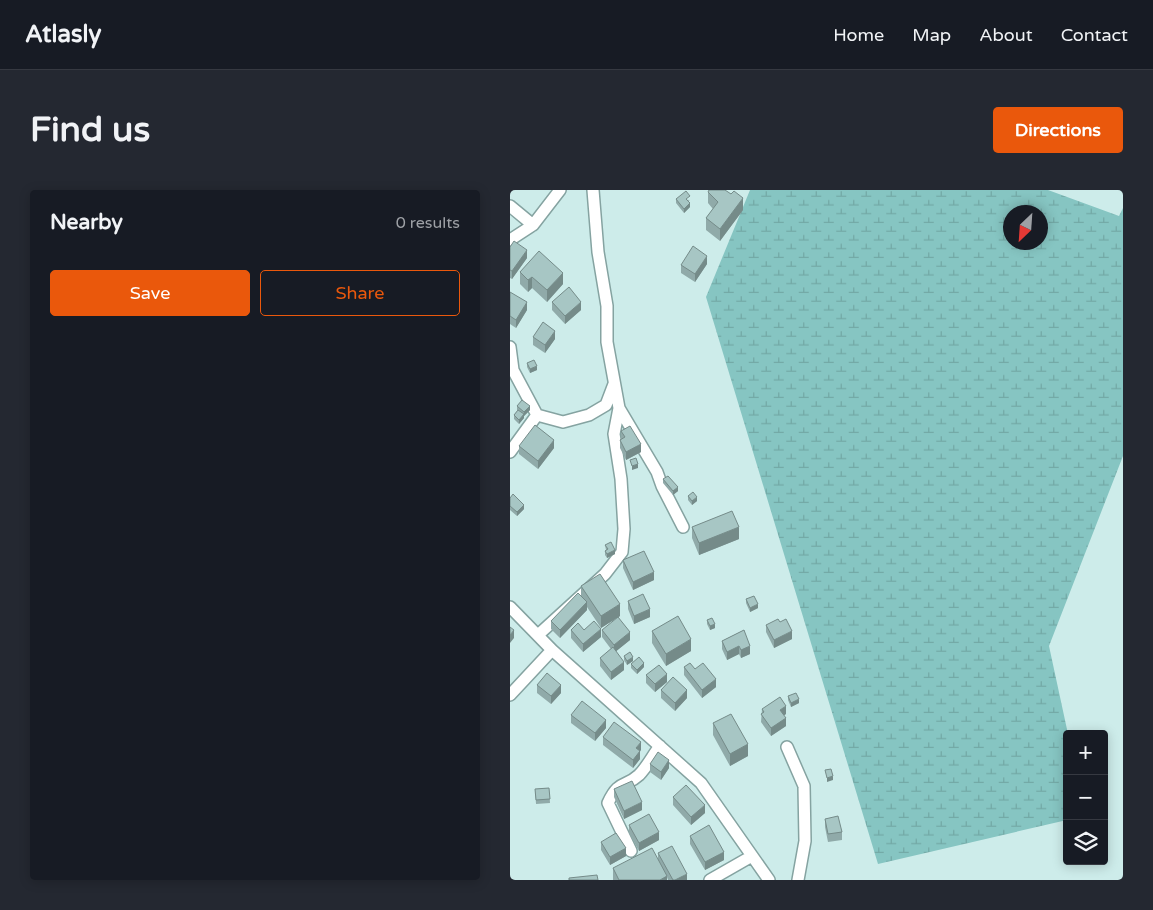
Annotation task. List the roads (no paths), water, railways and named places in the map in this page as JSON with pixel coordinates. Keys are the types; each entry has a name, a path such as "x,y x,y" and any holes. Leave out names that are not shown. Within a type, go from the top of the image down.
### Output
{"street":[{"path":"510,240 533,225 560,190"},
{"path":"593,190 598,252 607,306 607,342 620,408 657,472 683,527"},
{"path":"510,206 533,225"},
{"path":"510,347 513,370 537,414 563,422 589,415 606,405 614,384"},
{"path":"538,635 605,574 622,552 624,528 621,479 614,434 620,408"},
{"path":"510,452 537,414"},
{"path":"510,607 552,650 702,784 769,880"},
{"path":"510,695 552,650"},
{"path":"631,851 608,803 613,792 622,783 638,776 660,746"},
{"path":"788,747 804,786 805,841 798,880"},
{"path":"710,880 752,856"}]}
